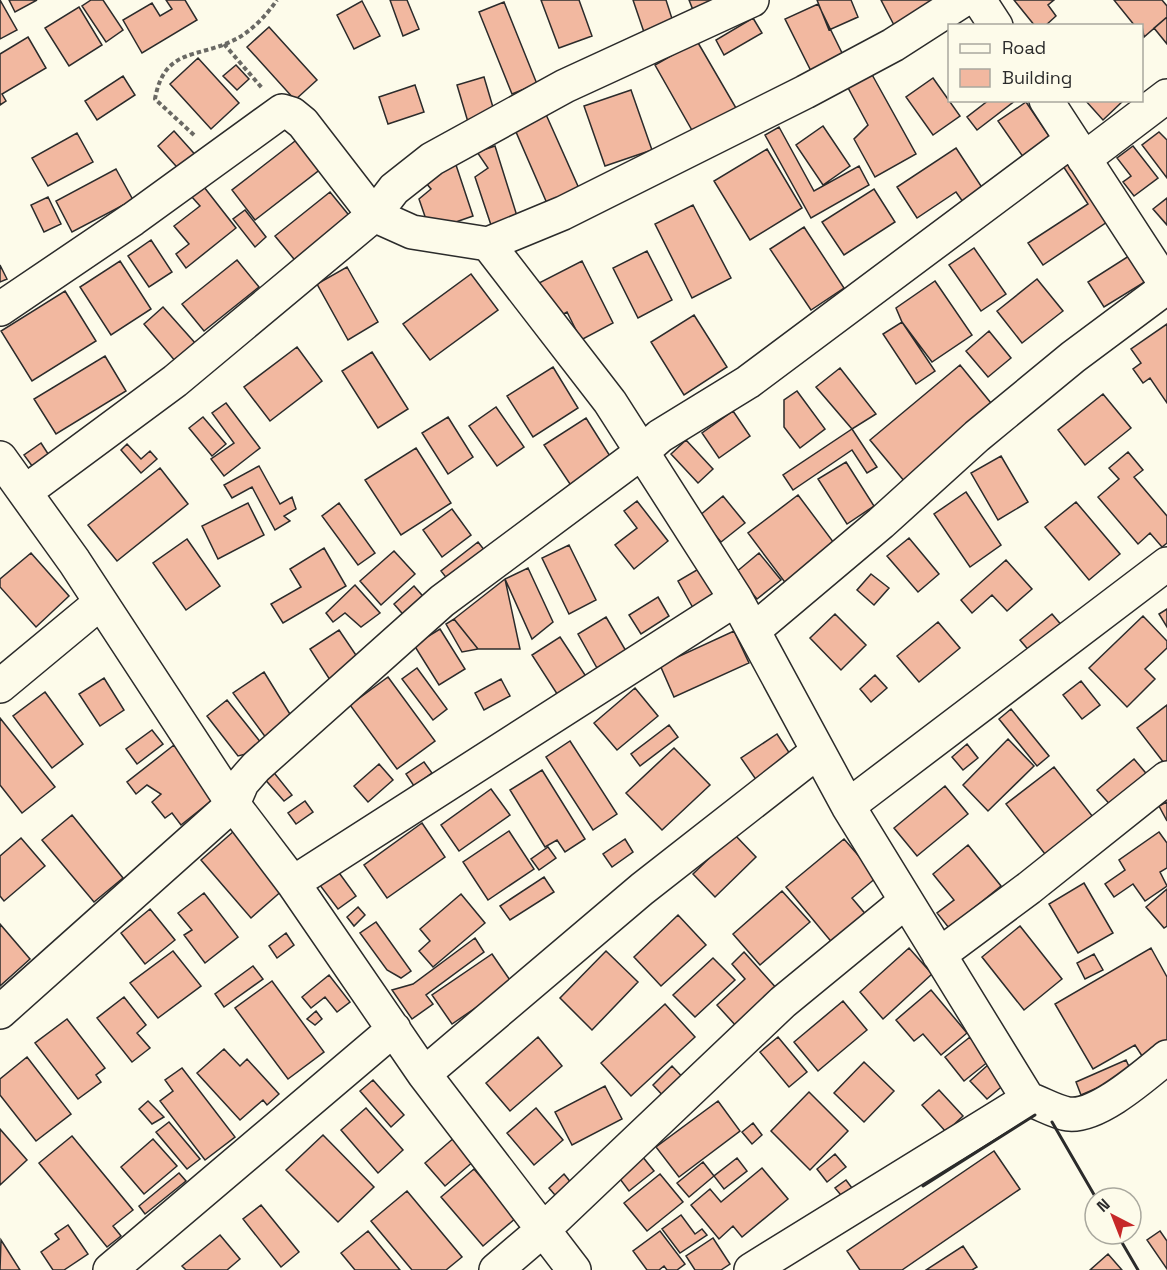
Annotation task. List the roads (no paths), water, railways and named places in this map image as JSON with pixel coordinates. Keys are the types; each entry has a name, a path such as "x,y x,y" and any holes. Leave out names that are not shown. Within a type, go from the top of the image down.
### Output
{"street":[{"path":"25,492 175,381 374,215 394,189 432,159 565,86 752,0"},
{"path":"0,309 133,219 282,111 292,114 303,123 374,215 411,232 488,244 563,213 805,92 893,45 963,0"},
{"path":"979,0 995,24"},
{"path":"0,1012 233,804 242,783 256,767 417,623 660,436 748,382 1078,150 1167,96"},
{"path":"753,630 881,523 977,436 1073,357 1167,286 1047,102"},
{"path":"488,244 610,402 736,599 848,806 1028,1099 1068,1114 1084,1112 1113,1098 1167,1057"},
{"path":"0,458 74,561 233,804 293,883 424,1074 574,1270"},
{"path":"848,806 1167,564"},
{"path":"293,883 736,599"},
{"path":"0,686 100,603"},
{"path":"424,1074 642,889 817,752"},
{"path":"939,955 1029,888 1167,778"},
{"path":"496,1270 544,1229 783,1002 906,901"},
{"path":"110,1270 394,1029"},
{"path":"751,1270 1028,1099"}]}
